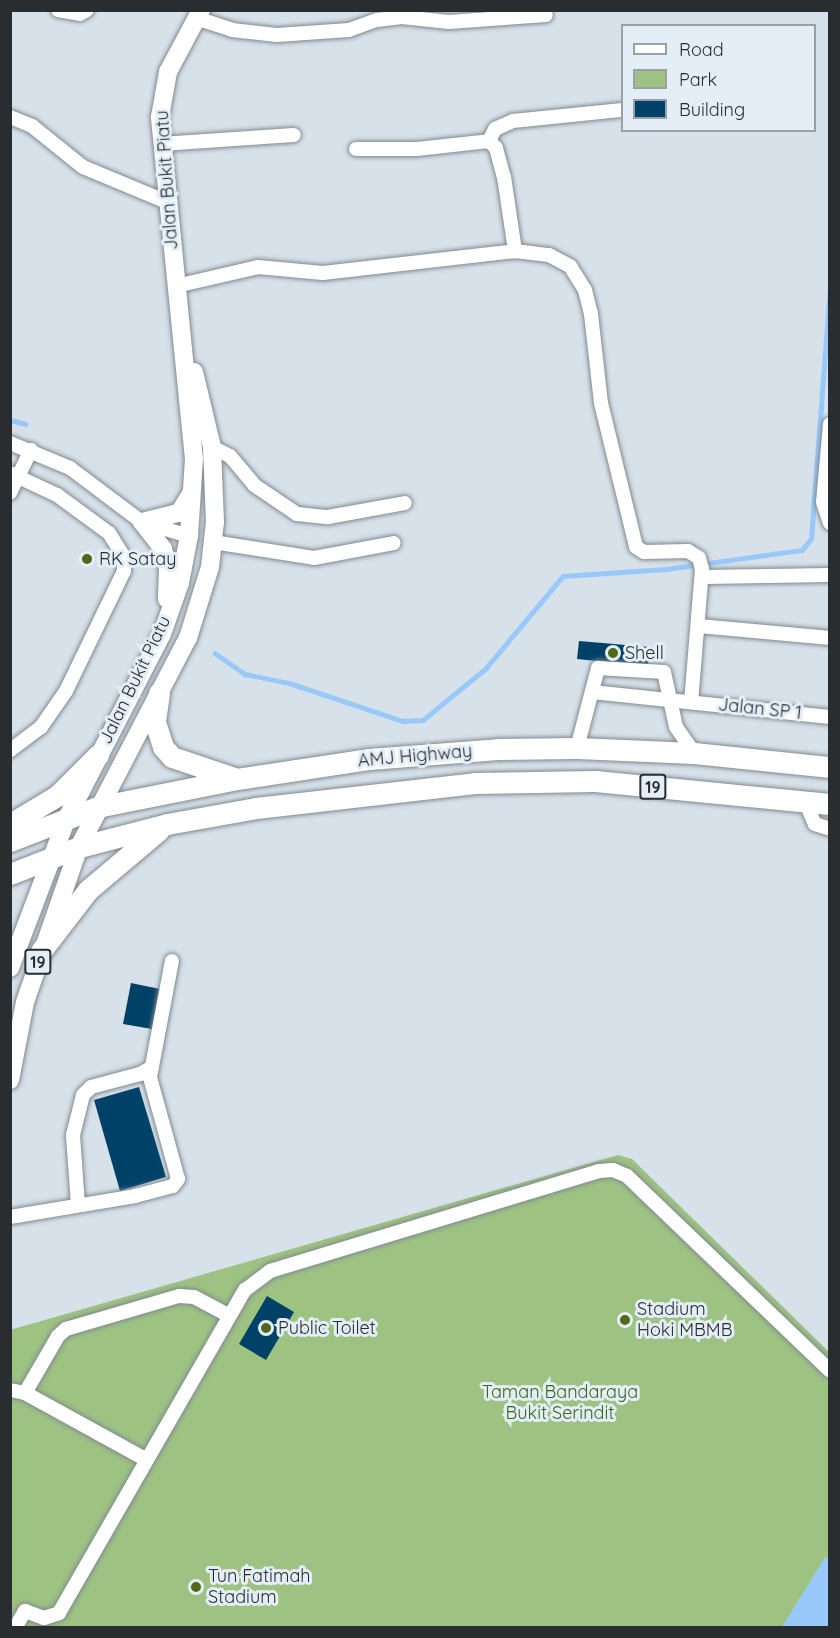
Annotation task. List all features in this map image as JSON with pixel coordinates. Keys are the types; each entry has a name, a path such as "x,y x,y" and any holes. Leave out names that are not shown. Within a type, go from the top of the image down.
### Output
{"highway":[{"path":"159,693 155,722 163,747 172,758 237,779"},
{"name":"AMJ Highway","path":"10,841 97,807 237,779 369,759 498,749 577,748 694,753 830,767"},
{"path":"10,824 57,796 98,755"},
{"name":"AMJ Highway","path":"10,874 78,847 167,824 356,795 510,782 595,781 830,804"},
{"path":"41,951 88,890 167,824"}],"main road":[{"name":"Jalan Bukit Piatu","path":"49,859 98,755 162,634 180,583 189,536 194,459 186,357 167,202 160,117 168,72 198,14"},
{"name":"Jalan Bukit Piatu","path":"78,847 97,807 188,638 200,605 213,542 215,484 212,447 196,378 186,357"},
{"path":"200,605 199,552 189,536 204,525 215,484"},
{"path":"162,634 168,568 162,549 142,522 179,513 193,492"},
{"name":"19","path":"10,1080 25,1002 78,847"},
{"name":"19","path":"10,968 49,859"}],"street":[{"path":"58,10 80,14 87,10"},
{"path":"198,14 232,30 277,35 349,30 377,20 402,16 449,22 546,15"},
{"path":"489,141 495,129 513,121 621,110"},
{"path":"10,117 32,126 83,167 167,202"},
{"path":"161,144 294,135"},
{"path":"356,149 417,149 489,141"},
{"path":"489,141 496,148 504,177 514,251"},
{"path":"176,285 258,267 323,273 514,251 561,259 578,275 585,290 601,403 636,547 644,552 680,549 702,568 830,575"},
{"path":"830,424 823,502 830,523"},
{"path":"10,443 70,468 142,522 189,536"},
{"path":"212,447 230,456 264,492 297,514 310,518 405,503"},
{"path":"10,494 15,474 31,450"},
{"path":"10,750 41,727 66,691 124,571 124,557 109,533 74,506 15,474"},
{"path":"213,542 314,558 394,543"},
{"path":"691,702 702,568"},
{"path":"699,626 830,638"},
{"path":"577,748 598,668 664,672 676,727 694,753"},
{"name":"Jalan SP 1","path":"592,692 830,717"},
{"path":"805,801 815,824 830,828"},
{"path":"10,1217 135,1196 173,1186 178,1179 150,1077 171,961"},
{"path":"78,1205 73,1135 83,1095 91,1087 140,1074 152,1067"},
{"path":"15,1628 25,1611 44,1618 59,1612 145,1459 245,1290 270,1271 599,1171 613,1170 627,1176 830,1371"},
{"path":"26,1393 58,1336 66,1329 179,1296 194,1297 229,1316"},
{"path":"10,1390 26,1393 145,1459"}],"green space":[{"name":"Taman Bandaraya Bukit Serindit","path":"618,1155 632,1159 829,1352 829,1627 11,1628 10,1330"}],"water":[{"path":"825,1557 829,1557 829,1627 782,1627"}],"building":[{"name":"Shell","path":"579,641 649,647 648,666 577,659"},
{"path":"131,983 160,989 152,1029 123,1024"},
{"path":"139,1087 166,1177 120,1191 94,1100"},
{"name":"Public Toilet","path":"267,1296 294,1312 266,1360 239,1344"}],"waterway":[{"path":"215,653 245,674 289,683 403,721 423,720 486,668 563,576 666,569 802,550 811,539 830,284"},
{"path":"10,420 26,424"}],"place":[{"name":"RK Satay","path":"87,559"},
{"name":"Shell","path":"613,653"},
{"name":"Stadium Hoki MBMB","path":"625,1320"},
{"name":"Public Toilet","path":"266,1328"},
{"name":"Tun Fatimah Stadium","path":"196,1587"}]}
